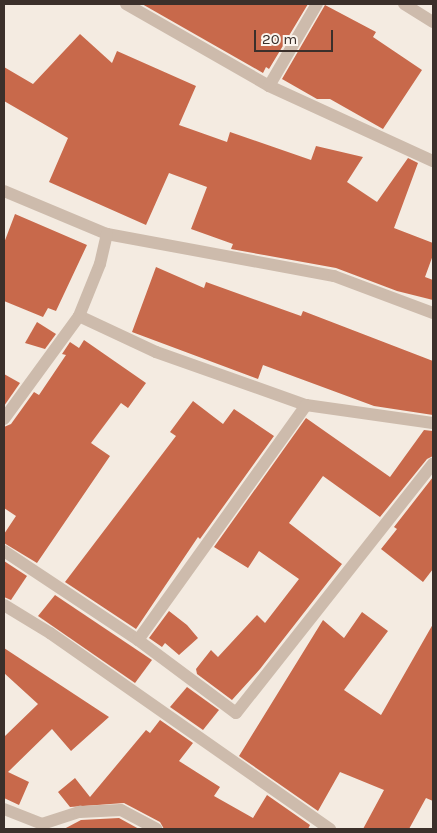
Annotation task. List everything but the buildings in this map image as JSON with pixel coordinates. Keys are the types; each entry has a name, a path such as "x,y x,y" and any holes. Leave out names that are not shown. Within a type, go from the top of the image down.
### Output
{"street":[{"path":"126,4 269,86 433,160"},
{"path":"269,86 317,4"},
{"path":"404,4 433,22"},
{"path":"4,191 107,234 334,276 433,312"},
{"path":"4,419 79,316 100,264 107,234"},
{"path":"79,316 156,352 306,404 433,423"},
{"path":"138,640 306,404"},
{"path":"4,551 138,640 236,713 433,464"},
{"path":"4,605 50,633 330,829"},
{"path":"4,809 42,827 80,812 121,810 156,829"}]}
